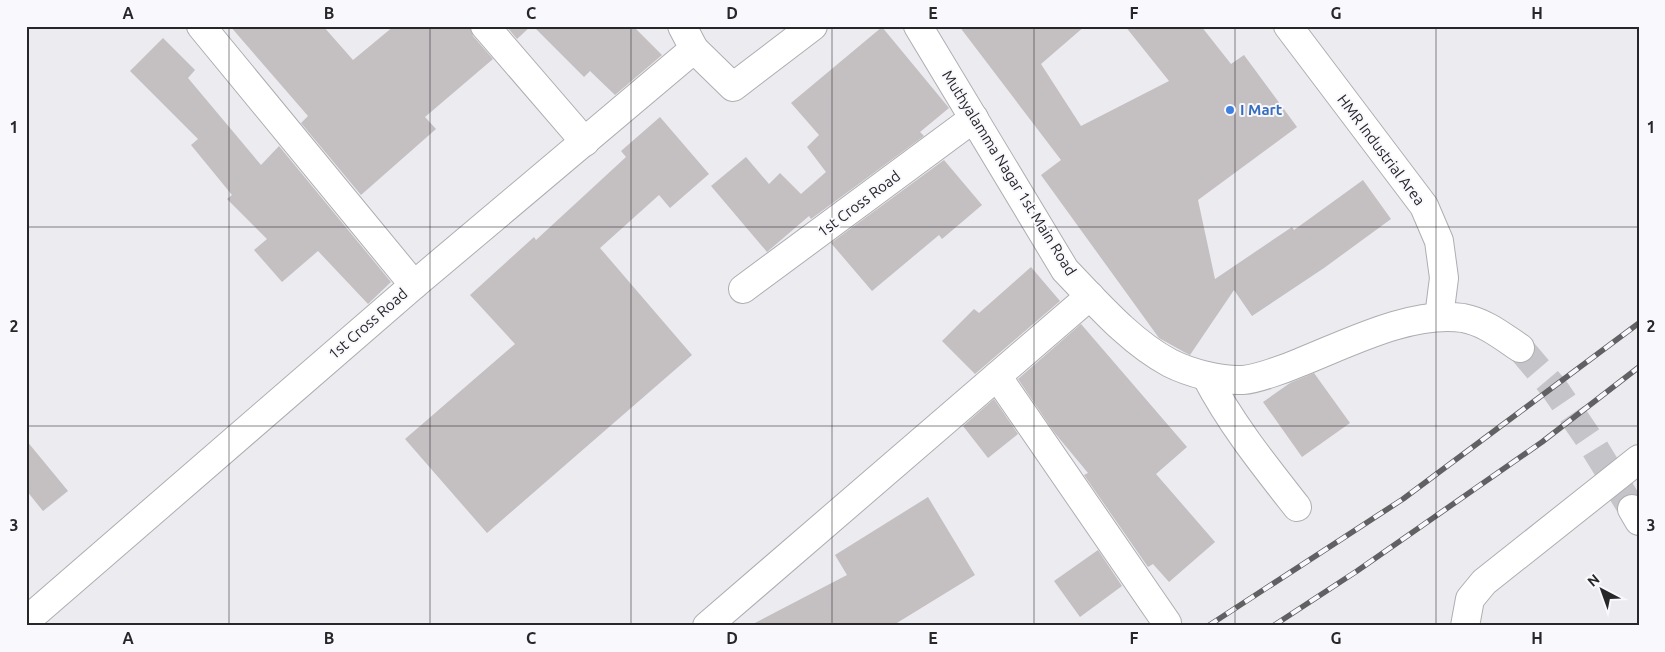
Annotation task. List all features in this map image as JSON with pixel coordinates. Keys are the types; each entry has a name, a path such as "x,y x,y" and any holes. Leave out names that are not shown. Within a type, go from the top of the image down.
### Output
{"street":[{"path":"201,26 414,285"},
{"path":"485,26 585,142"},
{"path":"688,38 733,87 813,26"},
{"name":"Muthyalamma Nagar 1st Main Road","path":"918,26 1065,270 1137,341 1170,363 1206,376 1244,380 1284,369 1388,327 1439,317 1465,319 1491,327 1520,348"},
{"name":"HMR Industrial Area","path":"1288,26 1424,206 1439,241 1444,278 1439,317"},
{"name":"1st Cross Road","path":"26,621 414,285 585,142 688,38"},
{"name":"1st Cross Road","path":"743,290 974,118"},
{"path":"707,626 1090,296"},
{"path":"997,376 1167,623"},
{"path":"1206,376 1219,401 1238,430 1297,507"},
{"path":"1465,626 1470,599 1484,582 1639,458"}],"building":[{"path":"230,26 323,26 353,60 394,26 470,26 473,36 493,59 425,117 436,129 361,195 301,123 308,116"},
{"path":"506,26 531,26 517,39"},
{"path":"533,26 633,26 662,55 615,95 590,71 584,77"},
{"path":"959,26 1085,26 1041,64 1081,126 1169,81 1125,26 1201,26 1231,64 1244,55 1297,127 1198,200 1215,279 1292,227 1294,230 1363,180 1391,219 1324,268 1252,316 1234,290 1190,355 1159,338 1041,175 1061,160"},
{"path":"882,27 949,108 920,132 924,136 811,219 809,216 767,252 711,186 746,157 769,184 780,173 801,194 826,172 807,147 819,135 791,103"},
{"path":"163,38 195,70 188,78 261,165 279,146 391,282 368,304 318,251 282,282 254,250 267,239 227,199 232,195 191,145 198,139 130,71"},
{"path":"660,117 709,174 670,208 659,195 600,248 692,355 487,533 405,439 515,344 470,295 534,237 536,240 626,157 621,151"},
{"path":"944,160 982,205 942,239 939,235 872,291 831,243"},
{"path":"1031,267 1060,301 975,374 942,341 974,309 979,313"},
{"path":"1081,324 1187,447 1156,474 1215,542 1169,582 1153,564 1148,567 1084,475 1088,473 1054,432 1018,379"},
{"path":"1314,373 1350,423 1302,457 1263,402 1290,383"},
{"path":"994,399 1018,434 988,458 963,426"},
{"path":"26,440 68,491 43,511 26,490"},
{"path":"928,497 975,575 892,626 749,626 847,575 835,555"},
{"path":"1098,550 1122,586 1080,617 1054,581"}],"tunnel":[{"path":"1520,348 1554,388 1591,442 1632,509"}],"railway":[{"path":"1208,626 1403,499 1639,323"},
{"path":"1273,626 1357,571 1542,442 1639,367"}],"place":[{"name":"I Mart","path":"1230,110"}]}
